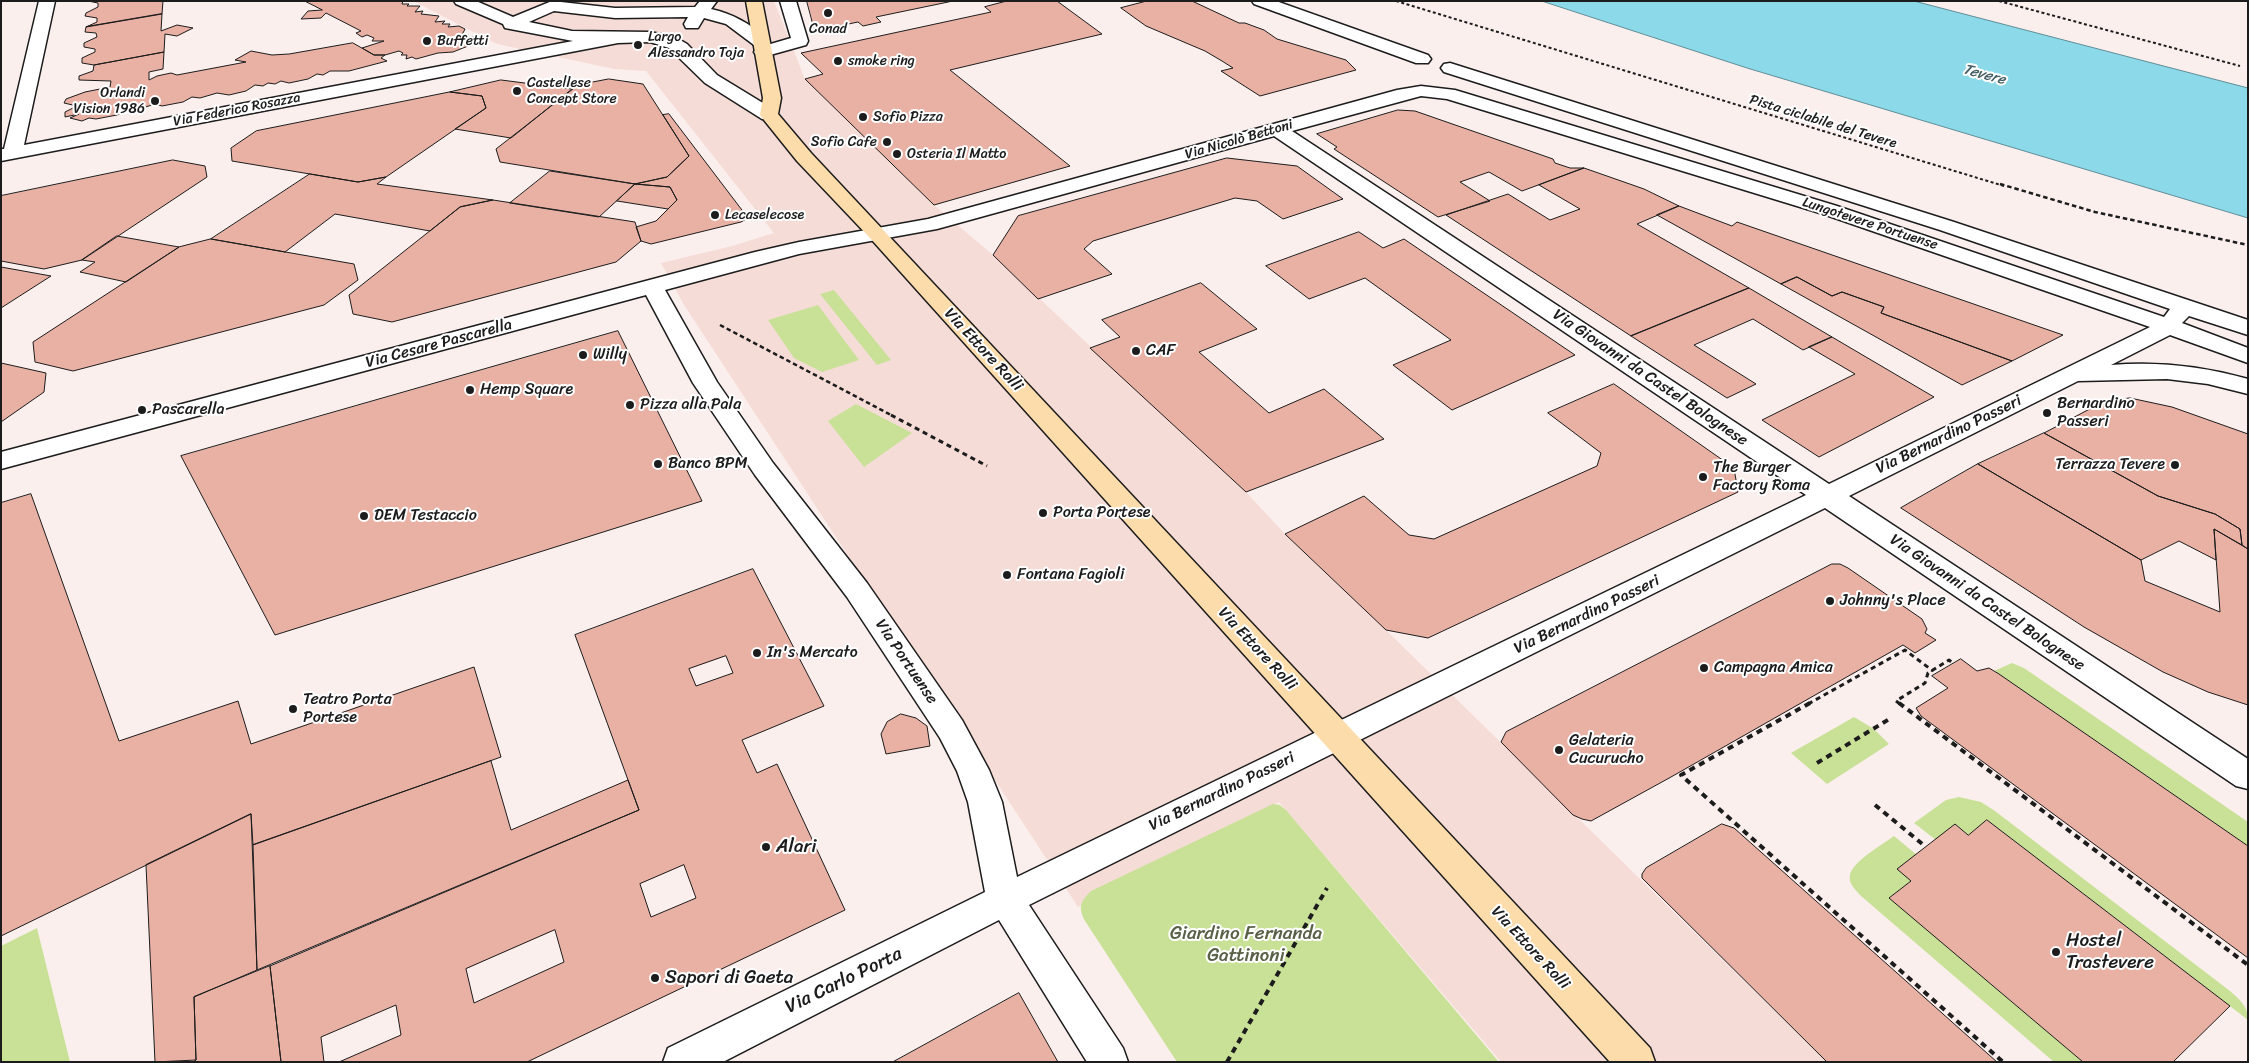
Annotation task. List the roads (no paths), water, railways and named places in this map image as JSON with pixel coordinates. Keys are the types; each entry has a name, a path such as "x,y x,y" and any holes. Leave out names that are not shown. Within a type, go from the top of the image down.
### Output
{"main road":[{"path":"754,1 772,98 770,115 804,157 878,235"},
{"name":"Via Ettore Rolli","path":"878,235 1337,736 1402,810 1636,1062"}],"street":[{"path":"7,154 47,1"},
{"path":"462,1 508,35 666,40 680,46 712,81 770,115"},
{"path":"508,35 546,4 615,13 704,7 730,18 761,46 800,41 788,1"},
{"path":"1260,1 1422,60"},
{"path":"688,56 688,35 704,7"},
{"name":"Via Federico Rosazza","path":"473,65 508,35"},
{"name":"Via Federico Rosazza","path":"7,154 613,39"},
{"name":"Lungotevere Portuense","path":"1450,68 1804,180 2248,328"},
{"name":"Via Nicolò Bettoni","path":"878,235 939,223 1403,94 1421,91 1449,94 1600,139"},
{"path":"1600,139 1598,132 1600,128 1617,122"},
{"name":"Via Giovanni da Castel Bolognese","path":"1277,129 1826,497 2248,776"},
{"name":"Lungotevere Portuense","path":"1600,139 1996,265 2114,306 2166,328 2248,356"},
{"name":"Via Cesare Pascarella","path":"1,461 799,248 878,235"},
{"name":"Via Portuense","path":"652,286 710,391 764,470 857,590 951,729 973,770 985,802 991,826 1001,888 1006,900 1109,1062"},
{"path":"2166,328 2185,306"},
{"name":"Via Bernardino Passeri","path":"1006,900 1162,821 1826,497 2166,328"},
{"path":"2063,379 2111,372 2182,372 2205,375 2248,387"},
{"name":"Via Carlo Porta","path":"682,1062 1006,900"}],"water":[{"name":"Tevere","path":"1542,1 1914,1 2248,88 2248,218 1747,68"}],"place":[{"name":"Conad","path":"828,13"},
{"name":"Buffetti","path":"427,41"},
{"name":"Largo Alessandro Toja","path":"638,45"},
{"name":"smoke ring","path":"838,61"},
{"name":"Castellese Concept Store","path":"517,91"},
{"name":"Orlandi Vision 1986","path":"155,101"},
{"name":"Sofio Pizza","path":"863,117"},
{"name":"Sofio Cafe","path":"887,142"},
{"name":"Osteria Il Matto","path":"897,154"},
{"name":"Lecaselecose","path":"715,215"},
{"name":"CAF","path":"1136,351"},
{"name":"Willy","path":"583,355"},
{"name":"Hemp Square","path":"470,390"},
{"name":"Pizza alla Pala","path":"630,405"},
{"name":"Pascarella","path":"142,410"},
{"name":"Bernardino Passeri","path":"2047,413"},
{"name":"Banco BPM","path":"658,464"},
{"name":"Terrazza Tevere","path":"2175,465"},
{"name":"The Burger Factory Roma","path":"1703,477"},
{"name":"Porta Portese","path":"1043,513"},
{"name":"DEM Testaccio","path":"364,516"},
{"name":"Fontana Fagioli","path":"1007,575"},
{"name":"Johnny's Place","path":"1830,601"},
{"name":"In's Mercato","path":"757,653"},
{"name":"Campagna Amica","path":"1704,668"},
{"name":"Teatro Porta Portese","path":"293,709"},
{"name":"Gelateria Cucurucho","path":"1559,750"},
{"name":"Alari","path":"766,847"},
{"name":"Hostel Trastevere","path":"2056,952"},
{"name":"Sapori di Gaeta","path":"655,978"}],"park label":[{"name":"Giardino Fernanda Gattinoni","path":"1246,945"}]}
